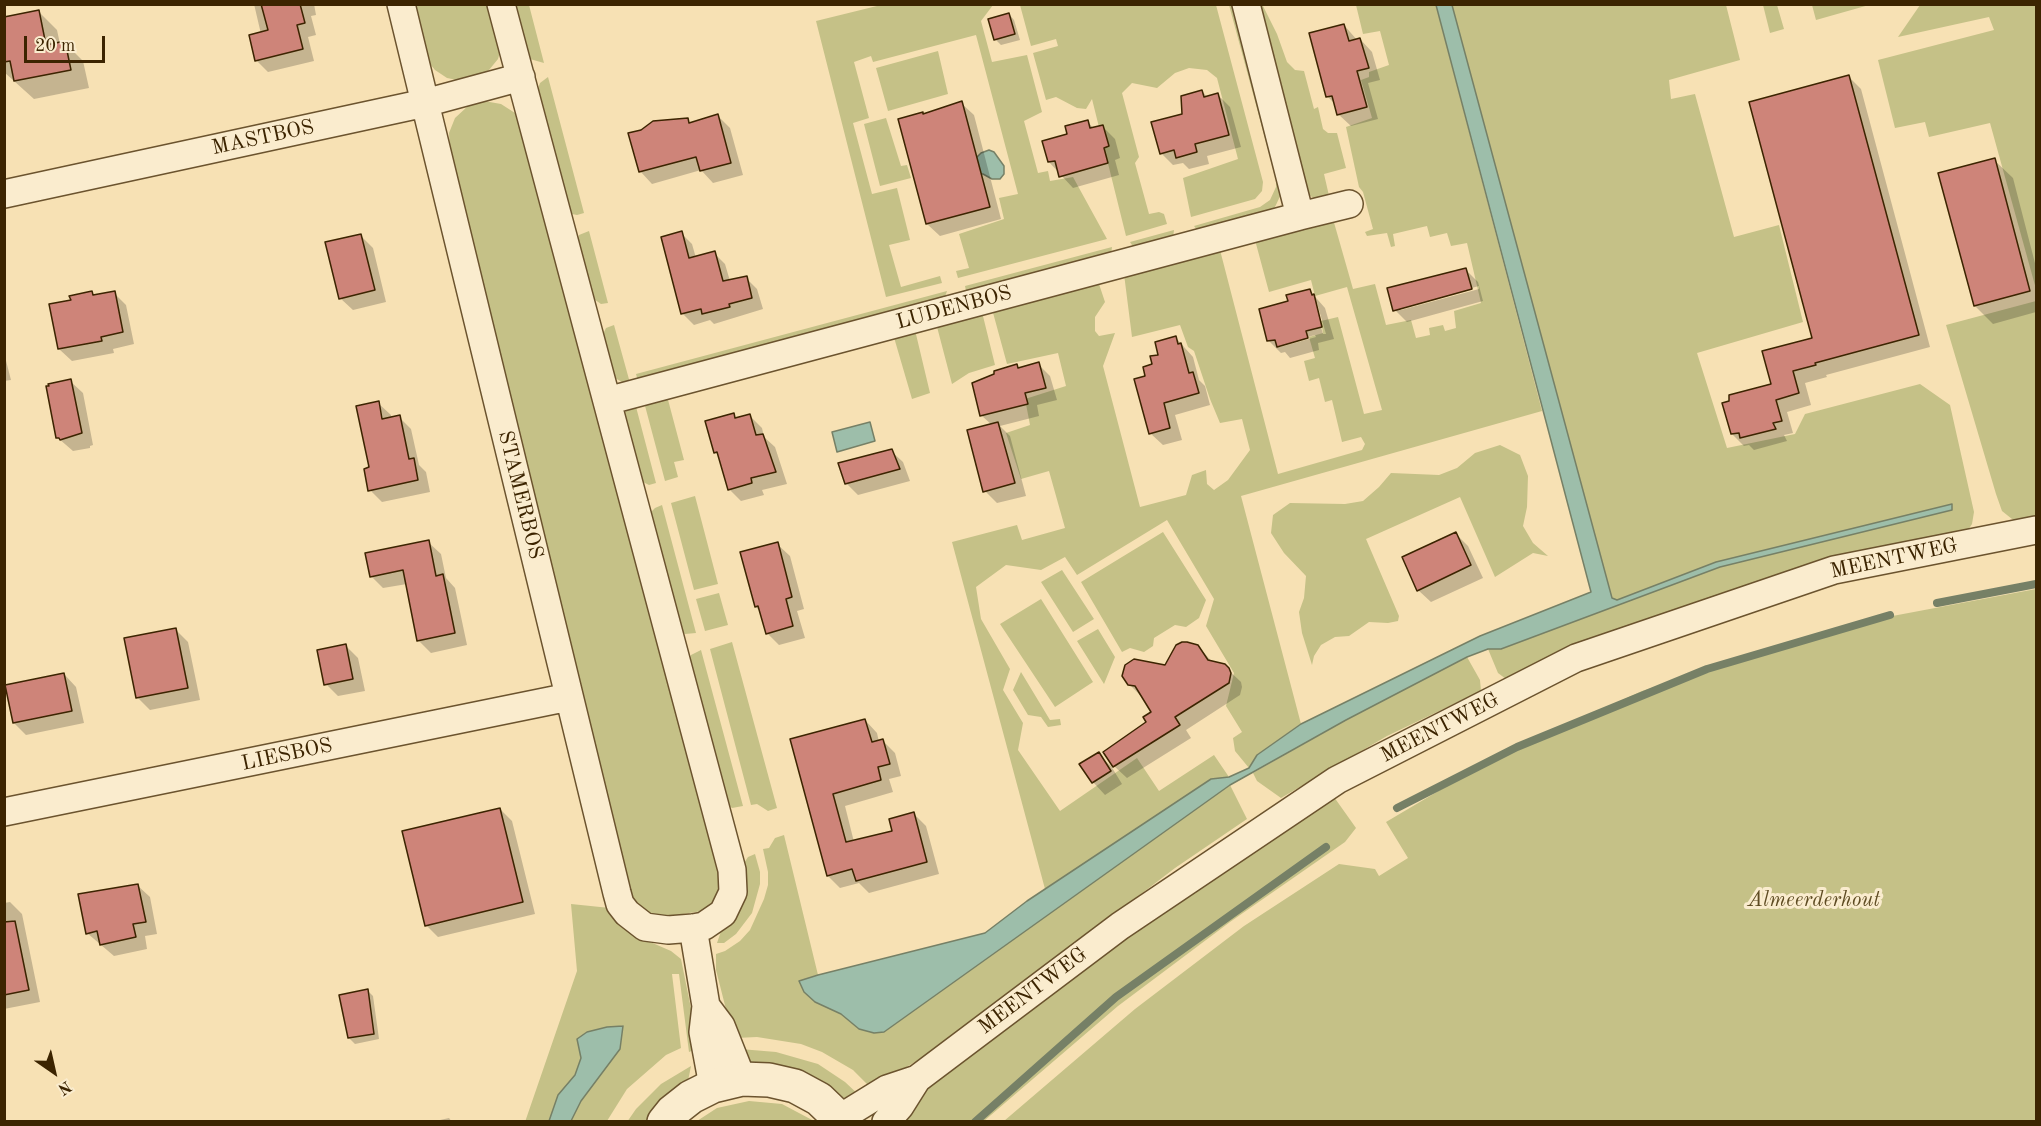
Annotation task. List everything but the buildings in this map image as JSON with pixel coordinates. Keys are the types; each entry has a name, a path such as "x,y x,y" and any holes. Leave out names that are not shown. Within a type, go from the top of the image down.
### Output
{"street":[{"name":"STAMERBOS","path":"401,4 620,904 635,921 645,927 668,930 704,926 723,913 733,892 734,881 501,4"},
{"path":"1246,4 1300,216"},
{"name":"MASTBOS","path":"4,194 425,103 521,77"},
{"name":"LUDENBOS","path":"607,401 1349,204"},
{"name":"MEENTWEG","path":"841,1120 887,1089 916,1079 1120,926 1337,780 1576,658 1834,570 2037,530"},
{"name":"LIESBOS","path":"4,812 569,697"},
{"path":"693,928 706,1006 721,1026 727,1083"},
{"name":"MEENTWEG","path":"886,1122 900,1106 916,1079"},
{"path":"664,1122 672,1112 691,1097 727,1083 769,1080 795,1086 819,1099 841,1120"}],"green space":[{"path":"1812,4 1869,5 1816,20"},
{"path":"412,5 492,5 502,45 498,59 489,70 476,78 462,81 447,78 435,70 426,59"},
{"path":"513,5 529,5 544,63 530,59 526,52"},
{"path":"881,5 993,5 981,21 992,62 1027,55 1042,112 1024,121 1038,173 1048,171 1050,181 1073,177 1107,239 958,278 956,271 969,268 959,234 1004,219 999,198 1018,194 976,35 873,62 871,56 854,62 869,118 853,123 872,194 897,188 910,240 889,245 901,287 940,276 942,283 886,297 816,21"},
{"path":"1020,5 1216,5 1263,182 1262,191 1255,199 1191,217 1183,178 1238,159 1217,78 1207,70 1189,68 1175,73 1157,88 1132,83 1122,93 1139,157 1135,163 1149,214 1159,212 1164,214 1167,224 1126,236 1092,99 1086,109 1077,108 1056,97 1046,100 1033,53 1058,46 1056,39 1031,46"},
{"path":"1229,5 1237,5 1283,190 1275,207 1268,213 1198,231 1194,226 1260,207 1270,200 1276,187 1276,179"},
{"path":"1250,5 1263,6 1277,34 1287,62 1295,70 1304,71 1314,109 1318,107 1323,129 1328,133 1337,133 1346,168 1324,174 1330,200 1315,199 1306,193"},
{"path":"1356,5 1436,5 1542,411 1241,496 1301,724 1257,755 1249,768 1235,751 1233,738 1242,732 1226,706 1234,673 1206,626 1214,599 1167,520 1077,575 1065,557 1041,570 1006,565 976,587 981,619 1010,669 1003,690 1023,723 1018,750 1060,811 1137,758 1159,791 1214,755 1229,777 1211,780 1045,889 952,542 1017,525 1022,540 1065,528 1049,471 1021,479 1006,433 1030,425 1025,399 1066,386 1058,353 1007,364 992,309 1098,281 1105,302 1095,317 1095,331 1099,336 1115,333 1103,366 1140,507 1186,495 1192,475 1206,470 1207,484 1214,490 1228,480 1250,450 1242,419 1220,423 1194,351 1188,347 1180,325 1132,337 1124,274 1220,250 1278,474 1362,450 1365,444 1361,437 1342,442 1332,400 1325,402 1319,378 1309,381 1304,361 1315,358 1309,337 1323,333 1321,321 1338,317 1364,414 1382,410 1347,287 1315,296 1311,280 1269,292 1255,240 1333,219 1353,289 1375,284 1386,325 1411,320 1416,338 1430,335 1429,328 1443,325 1445,331 1456,328 1454,311 1481,303 1467,243 1451,246 1447,233 1430,237 1427,226 1393,234 1395,246 1391,247 1387,233 1367,236 1365,232 1373,229 1363,192 1359,187 1346,127 1372,118 1361,80 1369,77 1369,72 1389,65 1380,31 1363,34"},
{"path":"1452,5 1726,5 1740,60 1669,80 1671,99 1695,94 1734,237 1779,225 1803,322 1697,353 1727,448 1795,434 1805,414 1920,384 1950,405 1974,512 1972,524 1966,533 1506,679 1498,673 1488,649 1501,649 1720,567 1716,562 1617,600 1612,598"},
{"path":"1763,5 1777,5 1784,29 1770,33"},
{"path":"1920,5 2036,5 2036,289 1990,123 1929,137 1925,122 1895,128 1878,60 1994,30 1989,17 1898,37"},
{"path":"938,51 948,94 888,111 876,68"},
{"path":"548,77 584,213 577,215 572,214 567,208 536,94 540,83"},
{"path":"484,101 501,104 515,113 524,128 723,886 709,910 663,917 648,914 633,900 628,887 450,150 449,133 455,118 468,106"},
{"path":"886,118 901,166 907,165 911,178 880,186 864,124"},
{"path":"1174,230 1173,238 1134,248 1130,242"},
{"path":"589,231 608,303 601,304 591,297 577,240 579,235"},
{"path":"1112,247 1111,255 966,291 965,286"},
{"path":"947,291 944,300 638,381 636,374"},
{"path":"2036,301 2036,520 2020,523 2002,511 1946,325"},
{"path":"982,312 995,365 969,373 952,384 936,323"},
{"path":"614,325 630,383 622,382 610,372 603,334 606,328"},
{"path":"915,330 930,393 912,399 893,334"},
{"path":"667,396 684,460 674,462 678,477 665,481 644,402"},
{"path":"635,403 656,483 649,485 641,481 623,422 624,414"},
{"path":"1500,445 1520,455 1528,476 1527,507 1523,526 1533,543 1548,556 1533,553 1495,577 1460,497 1366,539 1399,616 1398,621 1369,622 1349,636 1335,637 1321,645 1314,656 1312,665 1302,633 1299,612 1304,598 1306,576 1284,553 1271,533 1273,515 1290,503 1345,504 1363,501 1391,473 1439,475 1457,468 1475,453"},
{"path":"695,496 718,584 694,590 671,503"},
{"path":"662,505 696,633 685,634 679,629 650,513"},
{"path":"1163,532 1206,600 1199,618 1186,627 1175,625 1154,638 1153,646 1144,652 1130,648 1122,652 1081,582"},
{"path":"1062,570 1094,619 1073,632 1041,582"},
{"name":"Almeerderhout","path":"2036,589 2036,1121 1004,1121 1135,1009 1244,926 1339,864 1375,869 1379,876 1408,858 1386,822 1496,757 1642,691 1850,624"},
{"path":"719,593 728,625 705,631 696,599"},
{"path":"1041,599 1093,682 1055,707 1000,624"},
{"path":"1098,629 1115,657 1104,684 1077,641"},
{"path":"732,642 777,808 768,811 757,804 751,805 710,649"},
{"path":"701,650 743,806 732,808 726,803 688,662 691,655"},
{"path":"1467,657 1480,680 1481,691 1387,736 1281,798 1257,781 1253,773 1346,720"},
{"path":"1021,672 1050,720 1060,719 1061,725 1048,727 1041,717 1028,715 1013,690"},
{"path":"1230,785 1247,819 1175,868 949,1041 877,1085 868,1085 853,1070 822,1052 801,1044 757,1037 736,1038 731,1029 716,970 716,954 740,941 750,930 768,885 763,849 769,848 775,838 784,835 818,975 800,981 815,1002 841,1014 859,1029 884,1032"},
{"path":"1334,797 1356,828 1345,842 1230,922 1118,1006 984,1121 896,1122 906,1107 938,1079 1092,963 1222,868"},
{"path":"755,854 760,872 760,884 752,913 736,934 724,943 717,943 744,863 748,857"},
{"path":"571,904 610,908 634,935 671,951 681,959 698,1043 694,1050 689,1052 679,974 672,974 681,1048 666,1055 627,1089 607,1121 525,1122 577,971"},
{"path":"740,1049 776,1052 818,1064 845,1082 860,1096 831,1097 751,1063"},
{"path":"691,1066 688,1081 649,1121 627,1122 636,1109 661,1084"},
{"path":"749,1101 782,1104 814,1121 697,1121 717,1108"}],"shaded area":[{"path":"1436,5 1452,5 1612,598 1617,600 1716,562 1952,504 1952,510 1720,567 1501,649 1488,649 1467,657 1346,720 1230,785 884,1032 874,1033 859,1029 841,1014 815,1002 804,992 799,981 985,933 1027,901 1211,779 1229,777 1249,768 1257,755 1301,724 1480,636 1591,592"},
{"path":"989,150 994,152 1004,166 1004,174 1000,179 974,173 976,158"},
{"path":"870,422 875,441 837,452 832,432"},
{"path":"623,1026 620,1049 581,1101 571,1121 549,1121 558,1095 575,1075 581,1058 577,1039 587,1032"}],"waterway":[{"path":"1937,603 2036,584"},
{"path":"1397,808 1517,747 1707,669 1890,615"},
{"path":"975,1122 1116,997 1326,847"}]}
